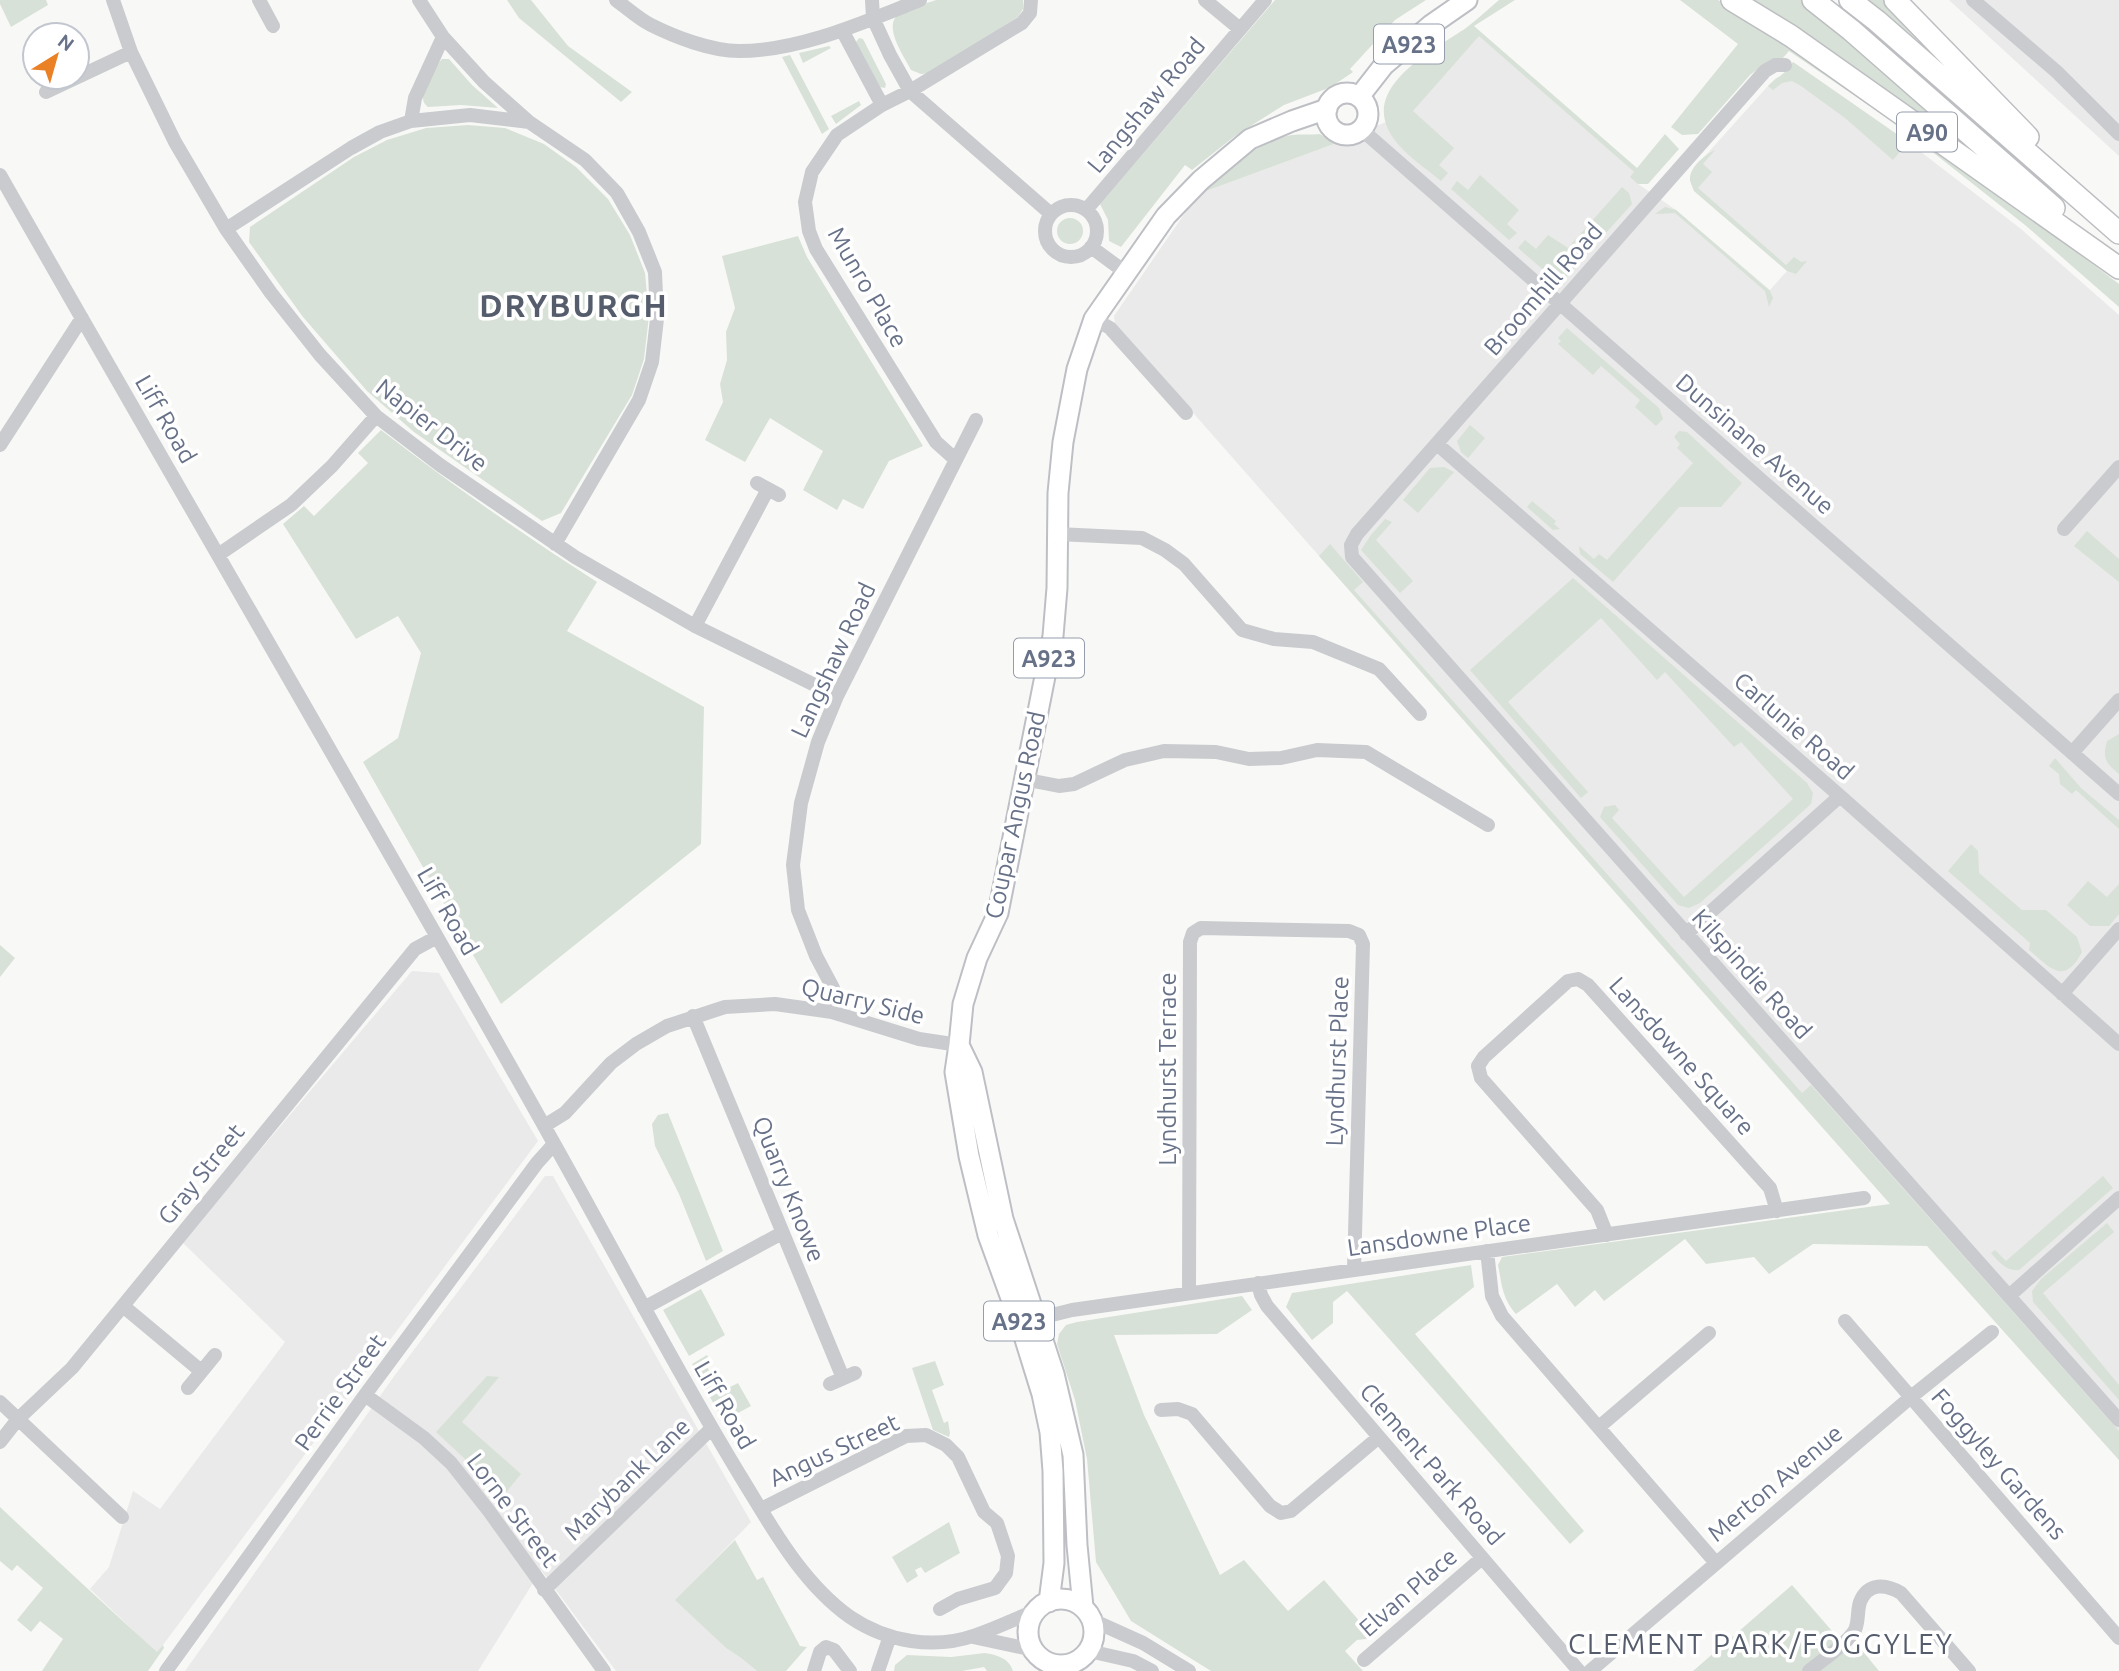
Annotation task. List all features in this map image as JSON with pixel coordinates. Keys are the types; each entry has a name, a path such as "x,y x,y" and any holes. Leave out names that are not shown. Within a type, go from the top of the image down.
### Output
{"highway":[{"name":"A90","path":"1732,0 1791,37 2119,266"},
{"name":"A90","path":"1813,0 1851,30 2119,266"},
{"name":"A90","path":"1850,0 1887,29 2119,232"},
{"name":"A90","path":"1895,0 2119,232"}],"main road":[{"name":"A923","path":"1361,129 1366,123 1367,108 1359,97 1384,65 1431,25 1467,0"},
{"name":"Coupar Angus Road","path":"1038,1659 1029,1640 1029,1629 1031,1619 1043,1606 1054,1563 1050,1432 972,1072 959,1045 963,1004 977,958 998,913 1053,636 1056,534 1063,442 1077,369 1094,319 1166,216 1201,180 1250,139 1327,109 1339,94 1359,97"},
{"path":"1327,109 1328,122 1337,132 1349,134 1361,129"},
{"name":"Coupar Angus Road","path":"1028,1321 1054,1374 1073,1455 1077,1545 1088,1614 1094,1630 1093,1641 1080,1661"},
{"path":"1043,1606 1067,1600 1088,1614"},
{"path":"1038,1659 1058,1665 1080,1661"}],"street":[{"name":"Napier Drive","path":"113,0 131,52 175,142 226,229 271,293 320,355 376,416 555,544 695,626 837,696"},
{"path":"260,0 273,26"},
{"path":"419,0 443,37 484,82 530,122 585,160 617,193 639,232 655,272 657,319 652,362 639,400 555,544"},
{"path":"616,0 649,24 693,42 737,51 778,48 842,30 920,0"},
{"path":"872,0 873,18 910,91 1051,214"},
{"name":"Munro Place","path":"956,460 936,442 816,249 809,231 805,202 811,172 837,135 882,105 1022,23 1030,13 1031,0"},
{"name":"Langshaw Road","path":"1205,0 1240,29"},
{"name":"Langshaw Road","path":"1086,209 1265,0"},
{"path":"1973,0 2057,72 2119,134"},
{"path":"842,30 882,105"},
{"path":"411,121 415,97 443,37"},
{"path":"47,92 131,52"},
{"name":"Broomhill Road","path":"1352,557 1350,545 1357,534 1560,303 1765,71 1775,65 1786,65"},
{"path":"226,229 351,148 380,132 411,121 470,115 530,122"},
{"name":"Dunsinane Avenue","path":"1361,129 2119,794"},
{"name":"Liff Road","path":"0,175 437,937 712,1429 793,1558 823,1594 849,1616 869,1628 919,1643 973,1637 1043,1606"},
{"path":"1072,204 1086,209 1096,222 1097,231 1091,247 1072,257 1056,252 1050,246 1045,230 1051,214 1072,204"},
{"path":"1091,247 1125,272"},
{"path":"0,445 82,318"},
{"path":"1094,319 1110,328 1186,413"},
{"path":"218,555 290,505 332,466 376,416"},
{"name":"Langshaw Road","path":"832,1012 833,988 816,956 798,910 793,864 802,803 818,741 837,696 976,421"},
{"name":"Carlunie Road","path":"1437,444 2119,1044"},
{"path":"2064,530 2119,467"},
{"path":"695,626 768,489"},
{"path":"1056,534 1142,538 1184,564 1242,630 1273,639 1313,642 1379,669 1420,714"},
{"name":"Kilspindie Road","path":"1352,557 2119,1420"},
{"path":"2072,753 2119,700"},
{"path":"1023,779 1059,786 1074,784 1125,760 1164,751 1216,752 1249,759 1281,758 1317,750 1366,752 1488,825"},
{"path":"1686,934 1840,796"},
{"name":"Lyndhurst Terrace","path":"1189,1293 1189,942 1193,933 1201,928 1280,929"},
{"name":"Lyndhurst Place","path":"1280,929 1349,931 1359,935 1363,944 1354,1270"},
{"path":"2062,994 2119,929"},
{"name":"Gray Street","path":"0,1442 18,1419 72,1368 415,949 437,937"},
{"name":"Lansdowne Square","path":"1607,1235 1597,1210 1481,1078 1478,1066 1484,1056 1568,981 1578,979 1588,985 1770,1188 1777,1211"},
{"name":"Quarry Side","path":"544,1126 565,1114 611,1063 636,1044 667,1026 725,1007 775,1004 832,1012 919,1040 959,1045"},
{"name":"Quarry Knowe","path":"693,1016 843,1378"},
{"name":"Perrie Street","path":"166,1671 365,1395 537,1163 554,1144"},
{"name":"Lansdowne Place","path":"1028,1321 1072,1310 1864,1198"},
{"path":"2008,1296 2119,1198"},
{"path":"644,1308 782,1233"},
{"path":"1487,1251 1492,1296 1502,1316 1716,1563"},
{"name":"Clement Park Road","path":"1258,1283 1267,1306 1579,1671"},
{"path":"123,1307 201,1371"},
{"name":"Foggyley Gardens","path":"1845,1321 2119,1638"},
{"name":"Merton Avenue","path":"1590,1671 1911,1397 1992,1332"},
{"path":"1599,1427 1709,1333"},
{"path":"188,1388 215,1355"},
{"name":"Lorne Street","path":"365,1395 424,1438 451,1463 489,1511 596,1667"},
{"path":"0,1402 122,1517"},
{"path":"1161,1410 1178,1409 1192,1414 1270,1506 1281,1513 1290,1511 1378,1437"},
{"name":"Marybank Lane","path":"544,1590 712,1429"},
{"name":"Angus Street","path":"761,1509 906,1436 926,1435 946,1445 958,1457 984,1512 997,1523 1008,1556 1006,1573 995,1588 958,1599 940,1609"},
{"name":"Elvan Place","path":"1364,1660 1482,1558"},
{"path":"1809,1671 1849,1637 1856,1628 1860,1603 1867,1592 1877,1585 1890,1587 1901,1593 1969,1671"},
{"path":"1088,1614 1189,1671"},
{"path":"878,1671 890,1636"},
{"name":"Liff Road","path":"973,1637 1038,1659"},
{"path":"814,1671 820,1652 826,1647 834,1650 850,1671"},
{"path":"1080,1661 1133,1661 1152,1671"}],"shaded area":[{"path":"0,0 46,0 48,5 11,27"},
{"path":"507,0 531,0 568,46 632,92 621,102 519,18"},
{"path":"936,0 1023,0 1023,9 1018,17 931,73 921,74 911,70 896,41 893,33 894,19 902,12"},
{"path":"1275,0 1426,0 1395,20 1350,69 1353,72 1331,87 1284,105 1235,136 1192,170 1185,165 1121,247 1109,241 1108,220 1100,204"},
{"path":"1499,0 1515,0 1474,26 1637,168 1665,134 1679,149 1648,184 1638,184 1630,177 1634,172 1479,36 1413,111 1454,148 1439,165 1448,173 1441,181 1409,156 1395,141 1386,124 1384,108 1388,94 1397,80 1424,55 1466,28"},
{"path":"1680,0 1718,0 1729,5 1907,124 2119,284 2119,307 2025,225 1902,128 1789,51 1782,59 1771,59 1750,75 1698,134 1682,135 1671,127 1738,44"},
{"path":"1747,0 1801,0 1847,36 1956,132 1951,138"},
{"path":"1868,0 1886,0 1919,35 1914,41"},
{"path":"1949,0 2119,0 2119,156"},
{"path":"1479,35 1634,172 1638,184 1676,210 1770,290 1787,271 1694,191 1690,180 1693,170 1706,155 1768,86 1776,78 1786,74 1793,62 1908,142 2021,229 2119,315 2119,1460 1796,1098 1115,324 1114,316 1198,194 1334,144 1412,111"},
{"path":"859,38 863,39 886,84 885,88 880,87 856,42"},
{"path":"829,46 831,48 803,63 799,53"},
{"path":"790,55 829,129 822,134 782,57"},
{"path":"442,59 449,59 472,85 498,108 461,105 428,107 423,101 424,93"},
{"path":"1793,62 1908,142 1893,160 1845,118 1801,86 1792,81 1782,83 1773,90 1768,86"},
{"path":"859,101 861,105 836,124 831,116"},
{"path":"468,125 505,128 544,144 576,167 608,199 630,235 645,273 649,316 644,359 632,395 561,513 542,521 414,432 367,391 303,317 249,242 250,227 354,157 387,140 426,128"},
{"path":"1320,134 1334,144 1198,194 1229,167 1267,143 1292,135"},
{"path":"1715,150 1703,164 1712,172 1698,188 1786,265 1794,257 1801,262 1807,261 1796,274 1787,271 1694,191 1690,180 1692,171 1702,158"},
{"path":"1480,175 1519,210 1507,224 1517,233 1509,240 1451,189 1457,181 1468,190"},
{"path":"1622,187 1629,193 1632,204 1566,277 1559,279 1548,274 1518,248 1525,240 1536,249 1548,235 1568,248"},
{"path":"1665,207 1676,210 1770,291 1773,298 1769,307 1765,291 1675,213 1655,214"},
{"path":"1070,218 1079,222 1083,231 1079,240 1070,244 1061,240 1057,231 1061,222"},
{"path":"798,236 807,257 923,446 889,461 863,509 843,499 837,510 803,490 823,451 770,418 745,462 705,440 723,402 720,384 727,360 726,332 735,308 722,256"},
{"path":"1567,328 1659,408 1663,419 1656,426 1635,407 1640,400 1601,366 1593,375 1558,344 1561,341 1558,338"},
{"path":"1470,425 1485,438 1468,458 1461,452 1457,441"},
{"path":"381,430 541,546 597,582 567,631 704,707 701,844 501,1004 363,762 398,738 421,653 398,616 356,639 283,524 304,506 314,516 368,463 358,453"},
{"path":"1679,431 1687,432 1742,483 1721,507 1679,507 1613,582 1580,554 1579,546 1594,559 1599,554 1607,560 1693,463 1677,448 1680,444 1674,437"},
{"path":"1444,467 1454,472 1418,513 1403,500 1430,468"},
{"path":"1532,501 1556,521 1554,524 1560,529 1553,530 1527,507"},
{"path":"1385,519 1392,522 1376,540 1413,581 1400,593 1361,550"},
{"path":"2087,531 2119,559 2119,582 2074,546"},
{"path":"1330,544 1363,582 1354,590 1802,1093 1811,1085 2119,1431 2119,1460 1927,1246 1813,1244 1769,1274 1754,1257 1706,1264 1685,1239 1604,1301 1595,1290 1575,1307 1557,1284 1516,1314 1505,1297 1502,1285 1498,1265 1502,1257 1890,1204 1319,556"},
{"path":"1573,578 1807,783 1813,793 1811,804 1700,903 1689,908 1678,905 1600,817 1604,807 1615,805 1619,810 1612,818 1684,897 1793,799 1741,742 1734,747 1665,672 1657,680 1601,618 1508,702 1588,792 1581,798 1470,670"},
{"path":"2119,734 2119,774 2108,763 2105,752 2107,741"},
{"path":"2055,758 2081,788 2119,820 2119,829 2076,790 2072,794 2060,784 2059,774 2049,766"},
{"path":"1971,844 1978,851 1979,873 2022,910 2046,910 2077,937 2082,952 2069,969 2063,971 2050,968 2029,950 2030,943 1948,871"},
{"path":"2088,881 2107,897 2119,884 2119,914 2109,926 2090,926 2067,905"},
{"path":"0,945 15,958 0,977"},
{"path":"412,971 439,973 538,1141 157,1653 90,1589 109,1567 133,1491 160,1509 285,1342 182,1242"},
{"path":"668,1113 723,1251 706,1261 679,1194 655,1146 652,1124 658,1115"},
{"path":"545,1176 553,1176 751,1522 676,1600 726,1648 757,1671 616,1671 541,1570 478,1671 185,1671 395,1375"},
{"path":"2103,1176 2113,1188 2019,1270 2007,1268 1991,1253 1995,1250 2006,1261"},
{"path":"2107,1223 2114,1232 2043,1293 2119,1385 2119,1400 2033,1302 2032,1291 2041,1279"},
{"path":"1471,1265 1474,1287 1415,1334 1584,1531 1570,1544 1347,1291 1333,1302 1333,1323 1312,1340 1286,1307 1292,1293"},
{"path":"701,1289 725,1335 689,1356 663,1310"},
{"path":"1242,1296 1252,1310 1217,1334 1114,1335 1144,1415 1220,1575 1244,1560 1288,1611 1324,1580 1374,1638 1357,1640 1345,1651 1363,1671 1211,1671 1131,1621 1096,1562 1087,1459 1075,1400 1057,1344 1059,1334 1066,1325 1077,1322"},
{"path":"707,1355 712,1364 707,1367 711,1373 708,1376 718,1393 738,1383 751,1406 723,1421 692,1364"},
{"path":"935,1361 944,1385 932,1390 944,1423 948,1421 949,1437 933,1430 912,1368"},
{"path":"487,1376 499,1377 462,1422 521,1474 498,1502 464,1458 436,1432"},
{"path":"0,1507 157,1652 163,1645 164,1648 148,1671 42,1671 63,1639 40,1621 31,1632 17,1620 43,1588 17,1565 12,1571 0,1561"},
{"path":"949,1522 960,1553 925,1573 921,1567 915,1570 918,1576 907,1583 892,1557"},
{"path":"735,1540 757,1580 763,1577 800,1646 807,1647 786,1671 757,1671 726,1648 675,1600"},
{"path":"1792,1585 1839,1639 1803,1671 1693,1671"},
{"path":"1844,1647 1861,1649 1879,1671 1817,1671"},
{"path":"985,1653 1006,1660 1013,1671 987,1671 984,1667 962,1671 894,1671 895,1665 907,1655 951,1657"}],"district":[{"name":"DRYBURGH","path":"574,305"},
{"name":"CLEMENT PARK/FOGGYLEY","path":"1761,1643"}]}
